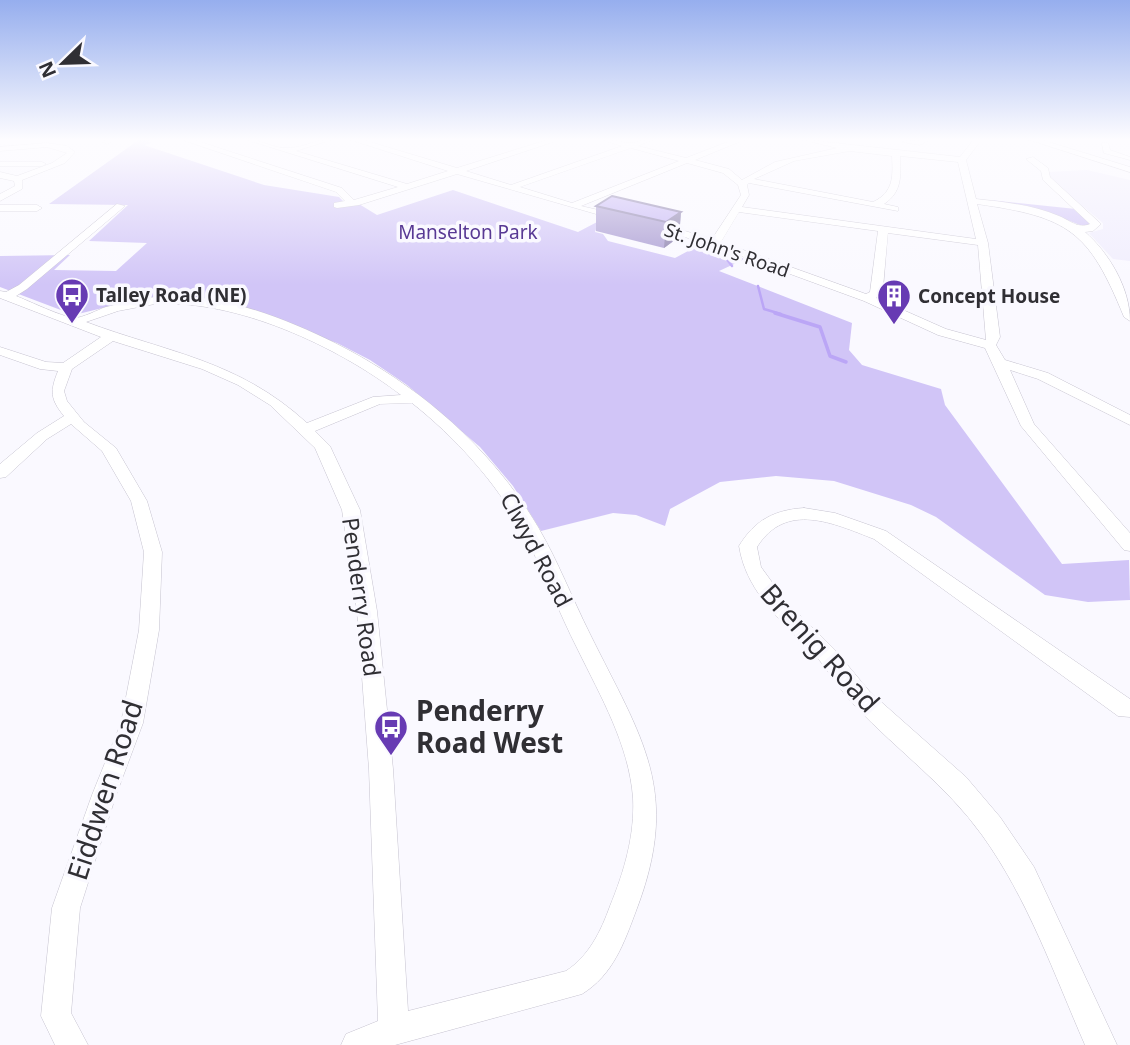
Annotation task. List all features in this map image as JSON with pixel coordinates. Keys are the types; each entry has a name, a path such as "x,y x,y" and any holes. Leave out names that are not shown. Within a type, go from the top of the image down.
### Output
{"street":[{"path":"0,198 18,188"},
{"path":"333,188 339,190 352,204"},
{"path":"337,205 352,204 405,188"},
{"path":"510,188 625,219"},
{"path":"572,206 619,188"},
{"path":"715,243 737,209 745,188"},
{"path":"779,188 895,209"},
{"path":"874,205 888,199 895,188"},
{"path":"969,188 983,243 994,337 990,345 1002,363 1002,372 1014,406 1130,545"},
{"path":"1058,188 1096,223 1090,229 1078,229"},
{"path":"780,215 798,191"},
{"path":"972,201 1036,211 1056,217 1078,229 1105,260 1130,317"},
{"path":"3,295 23,287 120,206"},
{"path":"0,208 37,208"},
{"path":"737,209 983,243"},
{"name":"St. John's Road","path":"645,223 715,243 868,299 942,332 990,345"},
{"path":"868,299 876,293 883,230"},
{"name":"Penderry Road","path":"3,295 111,335 207,366 243,382 275,402 322,446 351,510 367,611 381,769 394,1030"},
{"name":"Clwyd Road","path":"75,322 134,303 185,300 218,305 279,323 332,344 392,380 463,440 510,498 533,535 632,743 646,797 644,836 632,887 613,935 585,977 572,984 394,1030"},
{"path":"0,351 45,366 66,367 111,335"},
{"path":"1002,363 1043,376 1130,421"},
{"name":"Eiddwen Road","path":"66,367 57,391 60,402 79,425 108,448 139,501 153,552 149,630 132,723 104,795 66,908 56,1016 72,1045"},
{"path":"306,429 378,400 388,391 392,380"},
{"path":"378,400 415,399"},
{"path":"1,469 42,436 74,416"},
{"name":"Brenig Road","path":"1101,1045 1025,876 991,826 957,785 862,699 828,656 778,605 751,569 748,546 761,528 777,519 799,513 835,518 880,535 1126,709"},
{"path":"357,1045 394,1030"}],"shaded area":[{"path":"1060,188 1130,188 1130,261 1113,259 1089,233 1103,229 1103,223"}],"green space":[{"name":"Manselton Park","path":"72,188 281,188 339,197 345,203 336,206 359,204 377,215 453,190 578,232 599,221 595,232 603,234 608,241 675,258 703,243 745,259 719,271 852,323 849,350 862,365 941,389 945,405 1062,564 1129,560 1130,600 1088,602 1045,595 936,517 911,505 834,481 776,476 720,482 670,509 665,526 636,515 613,513 541,531 513,486 480,447 407,385 370,360 337,343 229,305 131,301 74,315 0,287 0,256 70,255 54,270 116,271 147,243 89,241 128,205 49,204"},
{"path":"990,200 1076,209 1090,221 1090,225 1080,225 1042,210"}],"building":[{"path":"612,196 681,212 666,222 596,206"}],"waterway":[{"path":"722,253 732,266"},
{"path":"758,286 764,309 781,314"},
{"path":"775,313 820,327 830,356 846,362"}],"place":[{"name":"Talley Road (NE)","path":"72,325"},
{"name":"Concept House","path":"894,326"},
{"name":"Penderry Road West","path":"391,757"}]}
